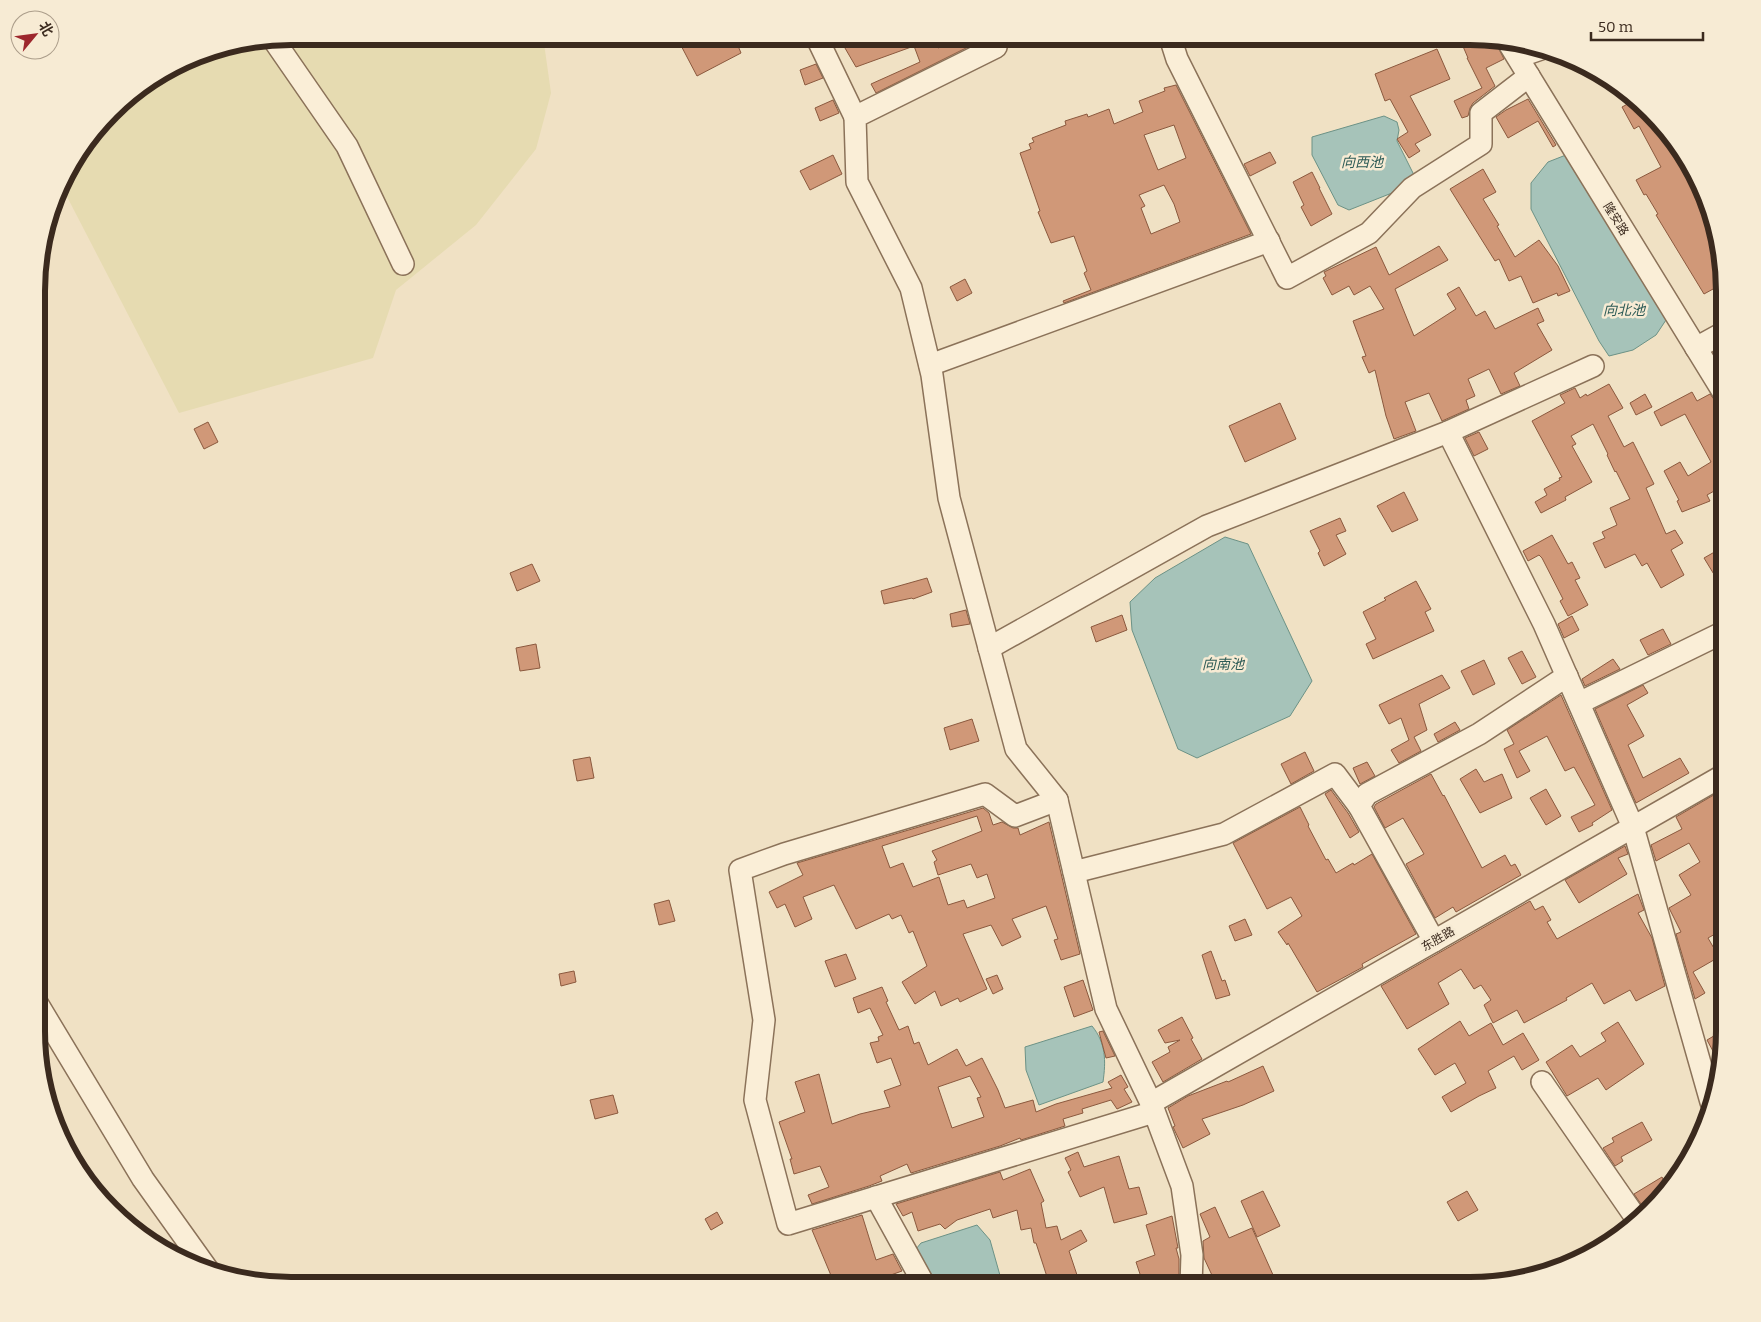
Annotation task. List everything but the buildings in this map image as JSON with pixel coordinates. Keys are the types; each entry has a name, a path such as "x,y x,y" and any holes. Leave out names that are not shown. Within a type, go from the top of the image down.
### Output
{"street":[{"path":"820,45 855,117 857,182 911,288 930,365 949,498 1016,748 1057,800 1106,1009 1152,1107 1182,1186 1192,1255 1191,1277"},
{"path":"855,117 996,47 995,45"},
{"path":"1173,45 1177,58 1287,278 1369,233 1412,188 1481,144 1481,113 1529,76"},
{"path":"278,46 347,146 403,264"},
{"name":"隆安路","path":"1513,50 1716,380"},
{"path":"930,365 1269,241"},
{"path":"1696,348 1716,337"},
{"path":"990,648 1207,526 1448,432 1593,366"},
{"path":"1448,432 1544,624 1633,827 1708,1092"},
{"path":"1579,703 1716,636"},
{"path":"1359,806 1367,794 1479,734 1567,676"},
{"path":"1074,872 1224,834 1335,774 1359,806 1434,941"},
{"name":"东胜路","path":"1057,800 1015,816 985,794 784,854 740,870 764,1020 755,1100 788,1224 1152,1107 1434,941 1716,780"},
{"path":"45,1016 143,1179 200,1259"},
{"path":"1542,1082 1634,1215"},
{"path":"876,1197 920,1277"}],"shaded area":[{"path":"291,45 544,45 551,93 536,149 476,225 396,290 373,358 179,413 65,194 78,168 96,141 117,117 141,96 182,70 228,53 259,47"}],"water":[{"name":"向西池","path":"1384,116 1397,122 1399,130 1397,141 1414,175 1397,191 1349,210 1338,205 1312,155 1312,137"},
{"name":"向北池","path":"1571,153 1670,314 1656,335 1633,350 1609,356 1599,341 1531,209 1531,183 1548,162"},
{"name":"向南池","path":"1225,537 1248,544 1312,681 1290,716 1197,758 1178,749 1132,630 1130,602 1155,578"},
{"path":"1092,1026 1097,1032 1104,1052 1103,1082 1039,1105 1026,1070 1025,1047"},
{"path":"977,1225 990,1240 1000,1277 930,1277 916,1249 921,1243"}]}
